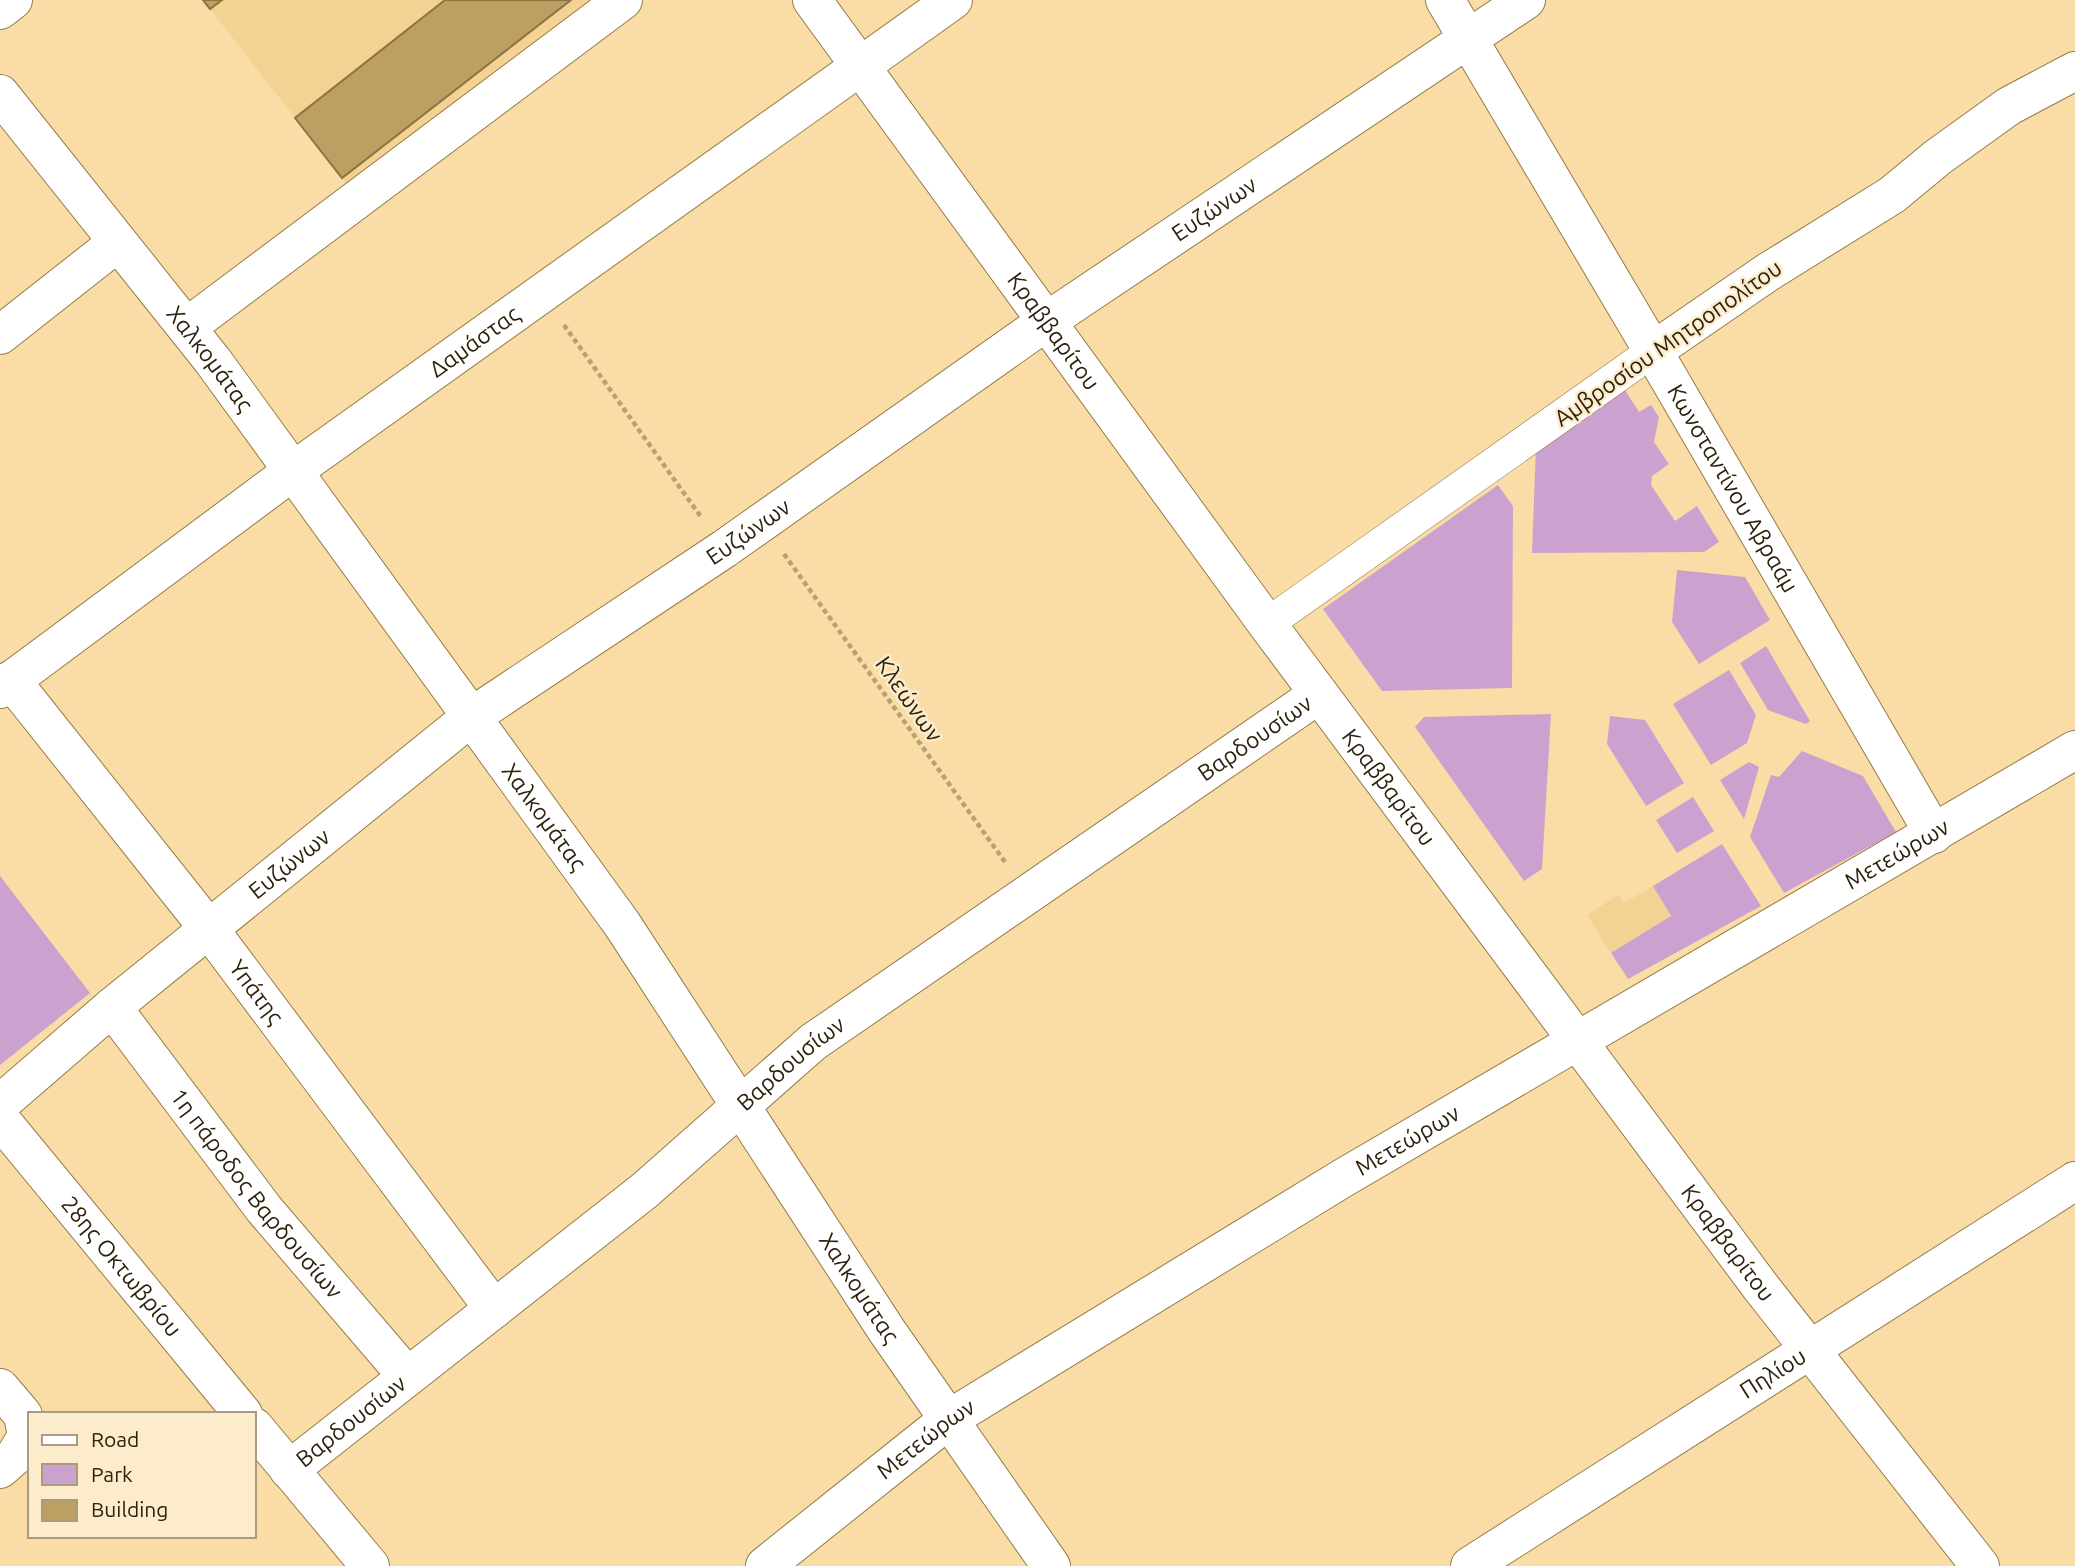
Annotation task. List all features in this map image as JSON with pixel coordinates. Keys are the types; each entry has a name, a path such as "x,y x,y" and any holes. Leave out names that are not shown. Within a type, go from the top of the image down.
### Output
{"street":[{"path":"0,10 13,0"},
{"path":"187,327 623,0"},
{"name":"Κραββαρίτου","path":"812,0 1319,694 1809,1348 1980,1566"},
{"name":"Δαμάστας","path":"6,684 293,471 953,0"},
{"name":"Κωνσταντίνου Αβραάμ","path":"1445,0 1934,834"},
{"name":"Ευζώνων","path":"0,1104 111,1007 471,717 761,524 1047,321 1526,0"},
{"name":"Αμβροσίου Μητροπολίτου","path":"1267,624 1768,272 1892,195 1938,157 2009,106 2075,71"},
{"name":"Χαλκομάτας","path":"0,94 187,327 622,924 739,1106 1051,1566"},
{"path":"0,335 118,242"},
{"name":"Υπάτης","path":"6,684 209,929 494,1309"},
{"name":"Βαρδουσίων","path":"289,1471 644,1191 813,1042 1319,694"},
{"name":"Μετεώρων","path":"765,1566 949,1419 1343,1178 2075,750"},
{"name":"1η πάροδος Βαρδουσίων","path":"111,1007 264,1209 407,1376"},
{"name":"28ης Οκτωβρίου","path":"0,1119 241,1412"},
{"name":"Πηλίου","path":"1470,1566 2075,1181"},
{"path":"0,1388 23,1415 27,1436 15,1456 0,1469"},
{"path":"256,1430 370,1566"}],"path":[{"path":"542,295 724,549"},
{"name":"Κλεώνων","path":"761,524 985,836 1030,893"}],"shaded area":[{"path":"203,0 598,0 350,188"},
{"path":"1653,886 1671,917 1611,953 1587,915 1618,895 1624,903"}],"green space":[{"path":"1623,387 1639,412 1651,405 1659,417 1654,442 1669,464 1652,476 1651,485 1675,521 1697,506 1719,542 1704,552 1532,553 1536,445"},
{"path":"1498,485 1513,506 1512,688 1382,691 1323,609"},
{"path":"1677,570 1745,577 1770,620 1699,664 1672,622"},
{"path":"1766,646 1810,721 1806,724 1768,710 1740,663"},
{"path":"1729,670 1756,715 1747,743 1711,765 1673,704"},
{"path":"1551,714 1542,869 1524,881 1415,727 1424,717"},
{"path":"1610,716 1645,720 1684,783 1646,806 1607,744"},
{"path":"1802,751 1863,776 1896,832 1784,893 1750,837 1771,775 1779,777"},
{"path":"1749,762 1759,767 1744,819 1720,780"},
{"path":"1693,797 1714,831 1677,853 1656,820"},
{"path":"1722,844 1761,906 1628,979 1611,953 1671,916 1653,886"},
{"path":"0,876 90,993 0,1065"}],"building":[{"path":"203,0 222,0 210,9"},
{"path":"445,0 571,0 342,178 295,118"}]}
